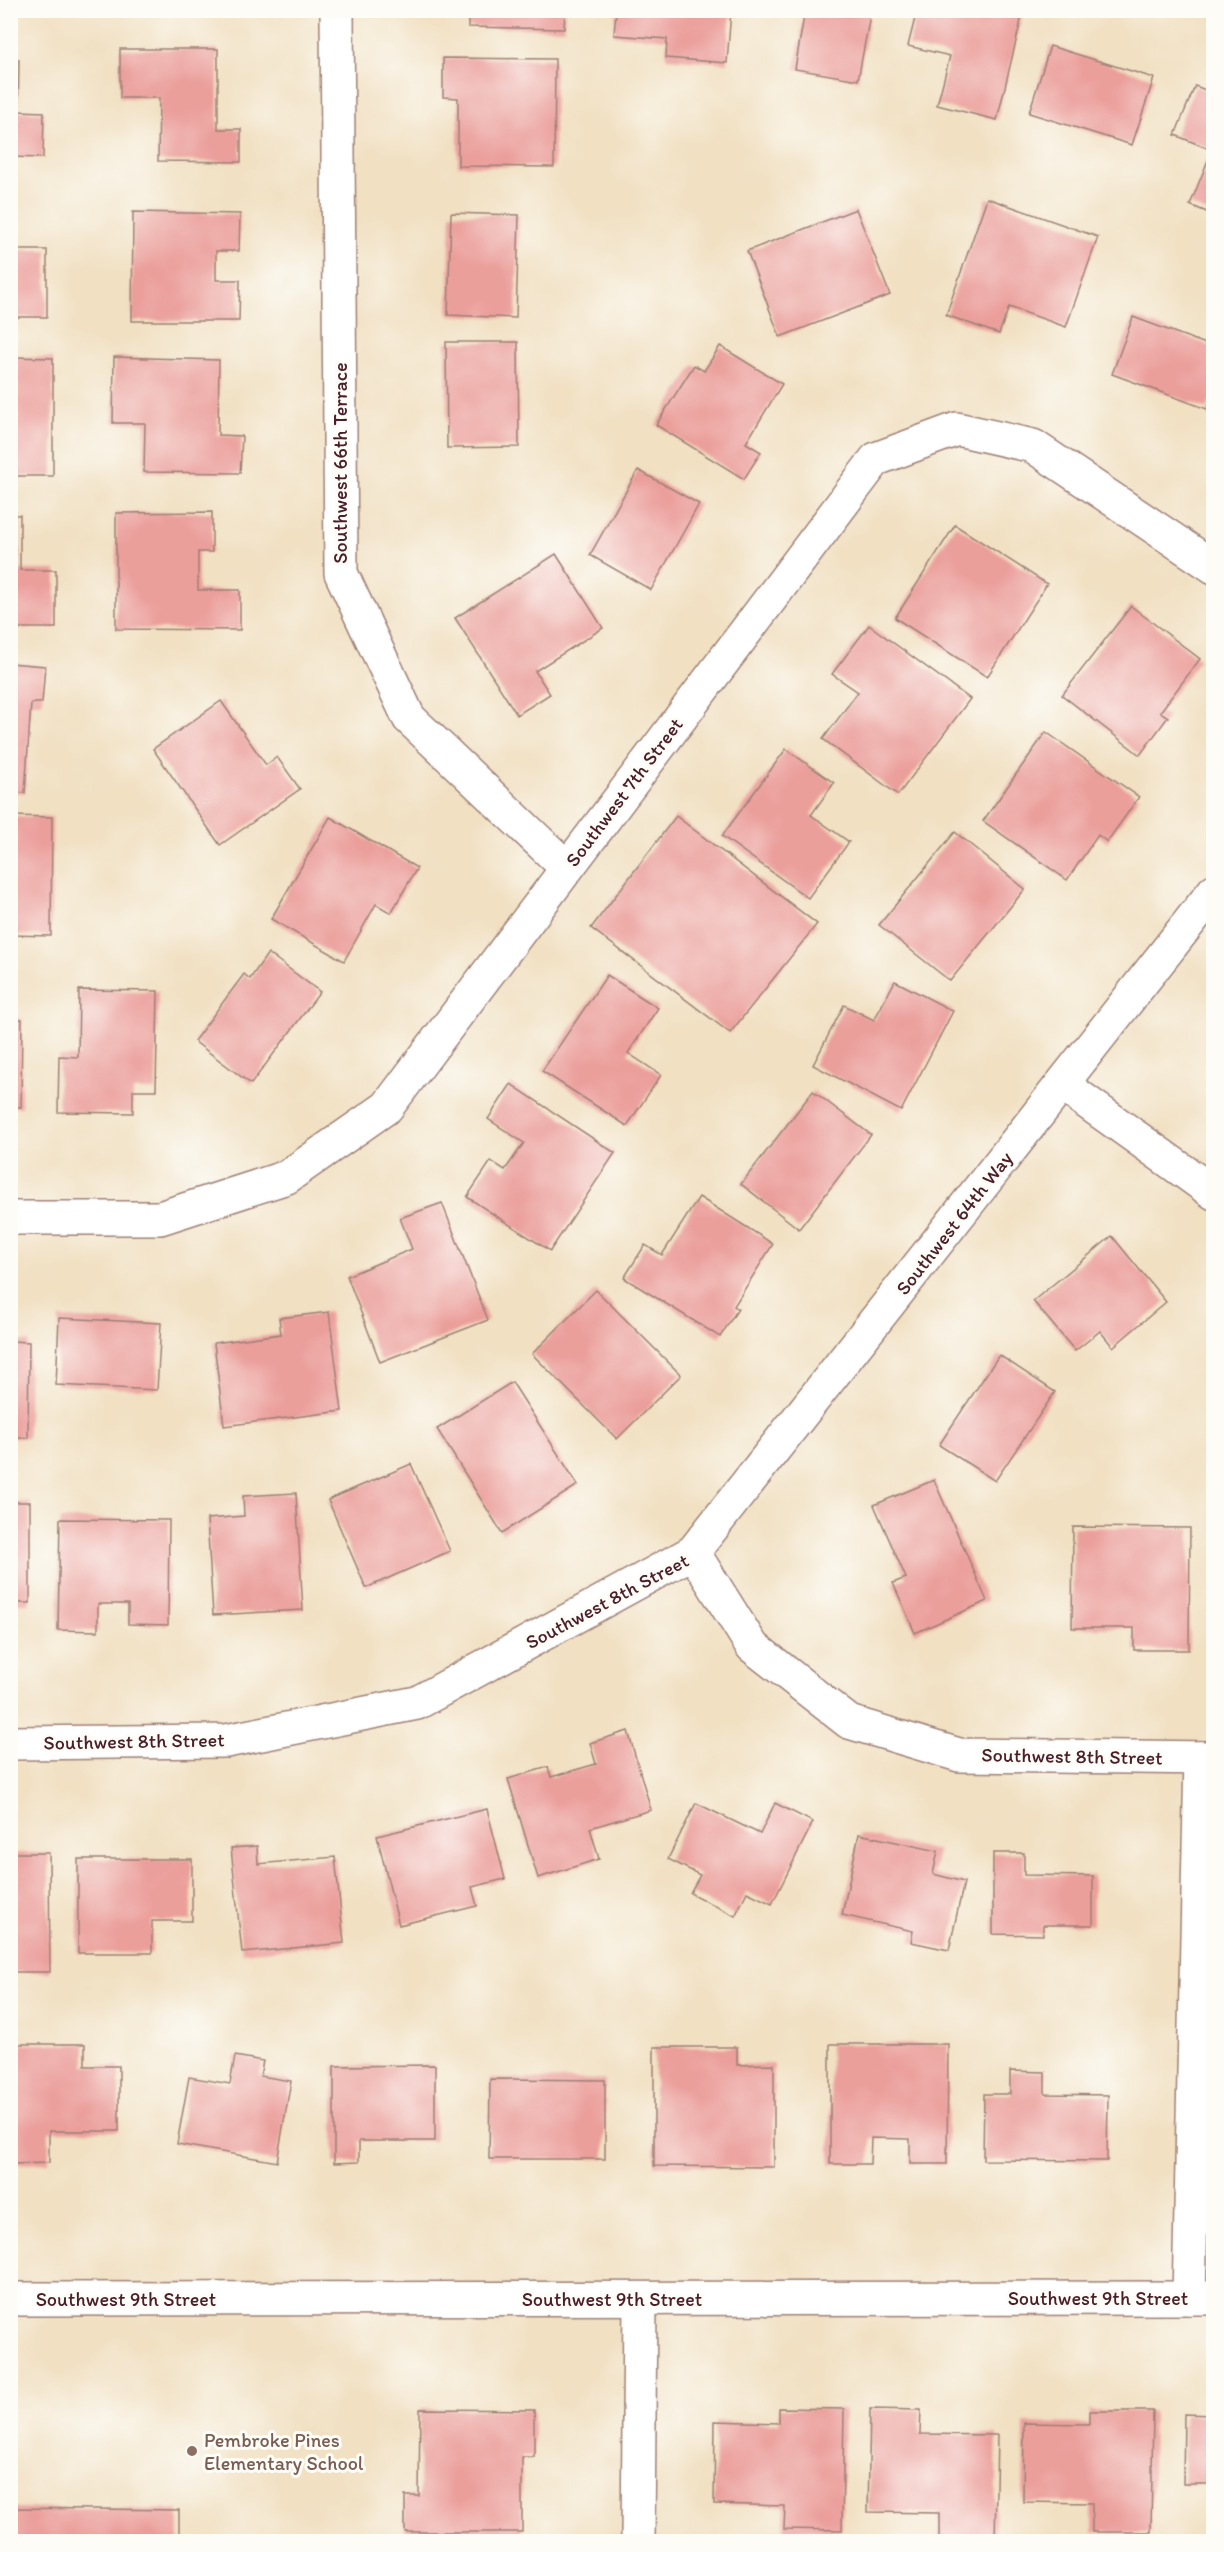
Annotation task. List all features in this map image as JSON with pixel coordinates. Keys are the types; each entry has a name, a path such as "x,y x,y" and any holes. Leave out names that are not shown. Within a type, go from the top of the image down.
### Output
{"street":[{"name":"Southwest 66th Terrace","path":"337,10 341,573 409,718 567,868"},
{"name":"Southwest 7th Street","path":"10,1218 160,1218 287,1177 387,1107 876,459 957,429 1033,446 1214,567"},
{"name":"Southwest 64th Way","path":"693,1552 1214,891"},
{"path":"1063,1085 1214,1193"},
{"name":"Southwest 8th Street","path":"10,1743 226,1741 417,1703 693,1552 752,1646 849,1722 959,1755 1207,1758"},
{"path":"1201,2298 1207,1758"},
{"name":"Southwest 9th Street","path":"10,2299 1201,2298"},
{"path":"638,2541 640,2300"}],"building":[{"path":"468,10 565,10 564,29 468,27"},
{"path":"616,10 731,10 727,63 666,58 667,39 614,35"},
{"path":"805,10 871,10 858,80 795,69"},
{"path":"917,10 1023,12 997,120 937,105 950,56 908,46"},
{"path":"1050,46 1154,78 1132,145 1029,113"},
{"path":"120,49 218,49 218,129 241,129 241,162 158,161 159,98 120,98"},
{"path":"443,58 555,59 554,167 458,166 458,98 443,97"},
{"path":"10,60 19,60 18,111 44,112 43,158 10,157"},
{"path":"1195,86 1214,93 1214,215 1190,205 1212,150 1175,135"},
{"path":"987,198 1098,237 1066,327 1009,307 999,334 946,315"},
{"path":"856,209 890,295 780,337 747,251"},
{"path":"133,212 240,214 239,251 216,251 216,280 240,280 239,321 132,321"},
{"path":"451,213 519,215 516,318 448,315"},
{"path":"10,250 47,250 47,317 10,317"},
{"path":"1133,317 1214,347 1214,392 1207,409 1112,374"},
{"path":"446,342 518,342 519,447 447,448"},
{"path":"720,346 782,384 746,443 761,452 744,479 656,425 694,365 704,371"},
{"path":"10,357 53,358 53,476 10,476"},
{"path":"114,357 219,360 218,435 242,436 240,473 144,472 145,423 113,423"},
{"path":"638,470 699,504 651,590 590,555"},
{"path":"212,512 212,552 198,552 198,590 240,590 240,630 116,629 116,513"},
{"path":"10,515 20,515 20,570 56,570 56,628 10,628"},
{"path":"955,525 1047,584 987,677 895,618"},
{"path":"556,554 603,628 535,671 550,694 517,715 455,618"},
{"path":"1131,606 1200,659 1160,712 1168,717 1140,755 1062,695"},
{"path":"869,625 970,699 898,795 823,739 858,692 832,674"},
{"path":"10,663 45,666 42,703 31,703 25,793 10,792"},
{"path":"221,701 266,765 277,757 300,789 220,845 153,749"},
{"path":"1046,732 1139,797 1107,842 1098,835 1067,880 983,821"},
{"path":"786,749 834,783 811,815 849,842 808,898 722,836"},
{"path":"10,816 52,817 51,936 10,935"},
{"path":"676,816 817,924 730,1033 591,928"},
{"path":"330,817 417,868 391,913 376,904 344,961 271,919"},
{"path":"955,832 1025,889 950,981 879,925"},
{"path":"268,953 320,992 251,1084 194,1041 244,974 250,979"},
{"path":"607,975 658,1008 628,1053 661,1075 627,1126 542,1071"},
{"path":"895,981 953,1011 901,1111 813,1065 844,1005 874,1020"},
{"path":"79,990 158,991 156,1090 133,1090 133,1113 58,1112 59,1056 78,1057"},
{"path":"10,1019 22,1019 21,1107 10,1107"},
{"path":"511,1084 615,1153 550,1251 467,1197 491,1161 505,1170 524,1143 488,1119"},
{"path":"813,1091 871,1135 799,1229 741,1184"},
{"path":"699,1197 773,1244 734,1306 738,1309 720,1337 624,1278 645,1245 662,1255"},
{"path":"442,1203 488,1320 380,1362 347,1276 412,1249 400,1218"},
{"path":"1112,1236 1166,1302 1113,1347 1100,1331 1075,1351 1033,1301"},
{"path":"596,1290 681,1375 617,1439 532,1354"},
{"path":"329,1312 342,1411 224,1426 214,1343 281,1334 279,1318"},
{"path":"59,1318 161,1323 157,1390 56,1385"},
{"path":"10,1341 29,1342 28,1438 10,1438"},
{"path":"999,1355 1055,1392 995,1481 939,1445"},
{"path":"512,1382 578,1485 502,1533 437,1429"},
{"path":"411,1464 450,1551 366,1588 328,1500"},
{"path":"934,1480 987,1601 915,1633 893,1583 906,1578 874,1505"},
{"path":"296,1493 303,1610 213,1615 207,1519 244,1516 243,1496"},
{"path":"10,1502 30,1502 30,1603 10,1603"},
{"path":"60,1519 169,1520 168,1625 128,1624 128,1604 98,1604 98,1631 58,1630"},
{"path":"1073,1527 1190,1528 1189,1650 1134,1650 1134,1628 1072,1628"},
{"path":"628,1731 651,1810 590,1828 599,1859 538,1878 508,1779 548,1767 551,1777 596,1764 590,1743"},
{"path":"696,1803 760,1834 775,1803 813,1822 772,1904 747,1892 735,1916 690,1893 700,1875 668,1859"},
{"path":"487,1809 505,1879 472,1887 477,1906 399,1925 377,1836"},
{"path":"859,1834 938,1851 933,1874 964,1882 949,1950 911,1942 913,1931 842,1915"},
{"path":"257,1846 258,1864 335,1857 344,1943 242,1953 231,1848"},
{"path":"11,1853 49,1853 50,1972 10,1972"},
{"path":"993,1853 1024,1853 1024,1875 1093,1876 1093,1925 1043,1925 1043,1935 993,1934"},
{"path":"78,1859 192,1859 192,1921 152,1921 152,1953 78,1953"},
{"path":"10,2044 85,2044 85,2066 119,2066 119,2131 49,2131 49,2163 10,2164"},
{"path":"830,2044 948,2044 947,2164 910,2164 910,2139 871,2138 870,2164 830,2164"},
{"path":"654,2047 737,2047 737,2065 774,2064 774,2167 654,2166"},
{"path":"235,2056 263,2061 260,2076 291,2081 277,2162 177,2144 189,2077 230,2084"},
{"path":"435,2065 435,2141 359,2141 359,2162 334,2163 334,2066"},
{"path":"1010,2071 1045,2072 1045,2094 1108,2095 1107,2161 983,2160 984,2094 1010,2094"},
{"path":"490,2079 605,2080 605,2159 489,2159"},
{"path":"779,2408 844,2409 842,2530 784,2529 785,2506 714,2504 715,2421 779,2423"},
{"path":"420,2409 534,2410 534,2457 522,2457 522,2532 405,2532 405,2496 419,2496"},
{"path":"870,2409 921,2410 920,2434 997,2435 995,2542 939,2542 939,2513 868,2512"},
{"path":"1089,2411 1153,2411 1151,2532 1092,2532 1092,2503 1023,2502 1024,2423 1089,2424"},
{"path":"1184,2414 1214,2415 1214,2484 1183,2484"},
{"name":"Pembroke Pines Elementary School","path":"10,2508 179,2510 179,2542 10,2542"}],"place":[{"name":"Pembroke Pines Elementary School","path":"192,2451"}]}
